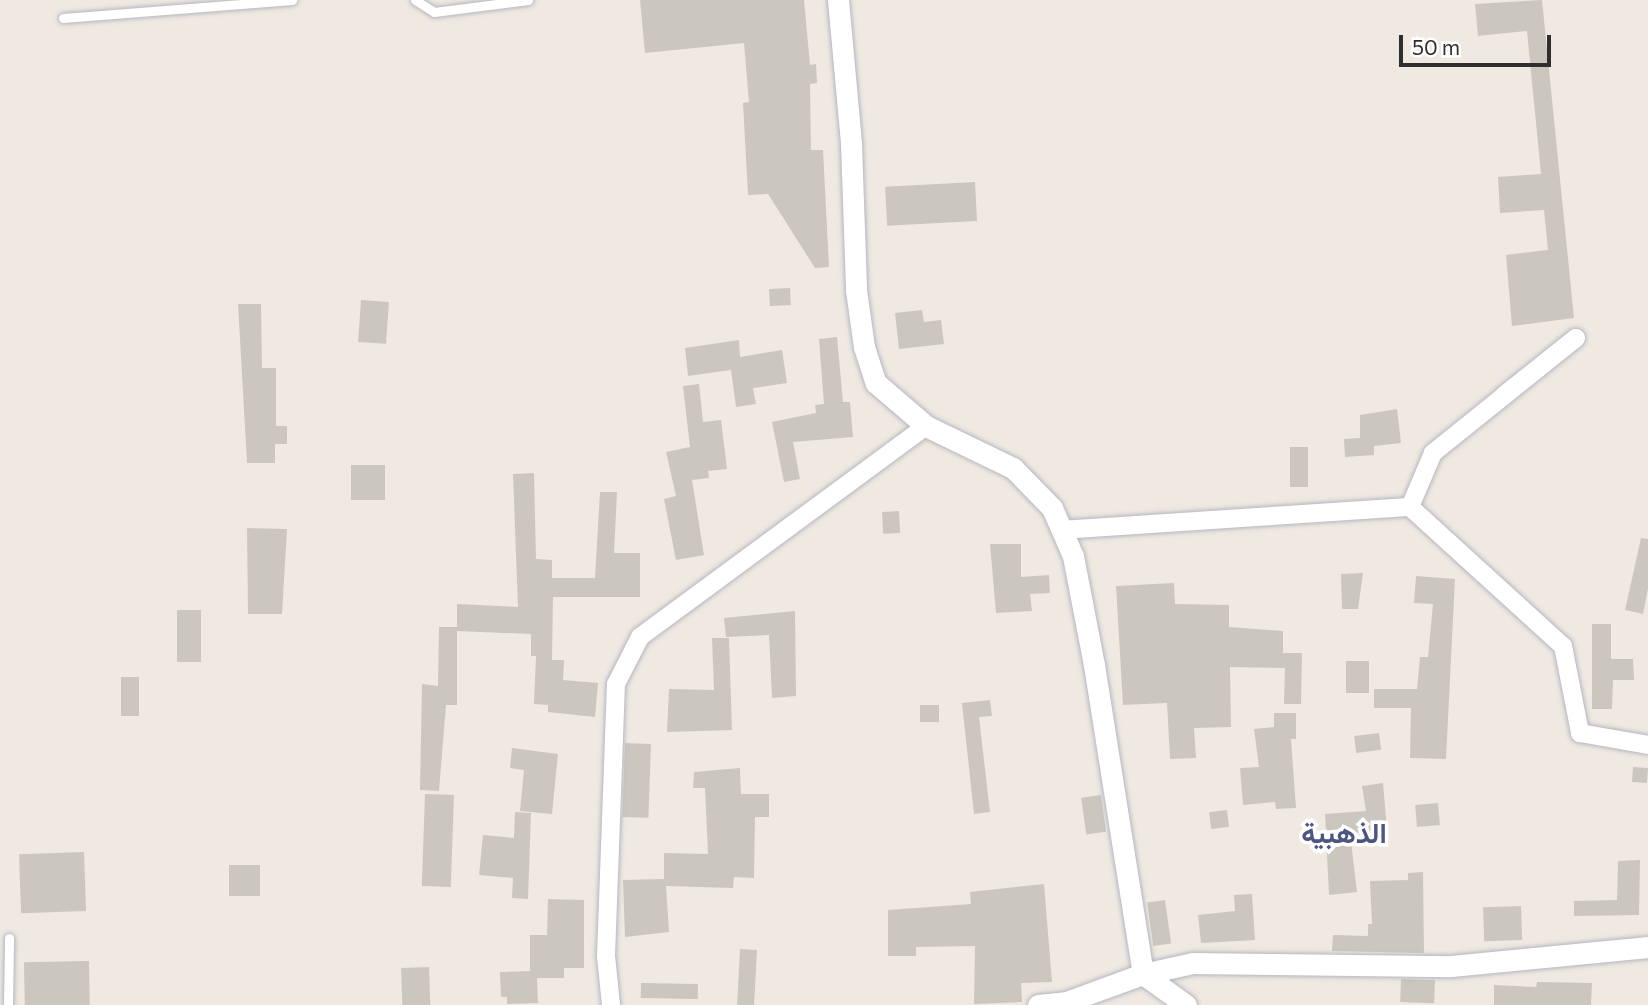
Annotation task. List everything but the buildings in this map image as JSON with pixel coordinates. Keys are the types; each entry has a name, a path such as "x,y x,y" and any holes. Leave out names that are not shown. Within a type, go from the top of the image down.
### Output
{"street":[{"path":"838,0 851,144 856,290 864,346 876,383 926,426 1013,468 1052,508 1073,556 1094,665 1143,974 1186,1005"},
{"path":"1410,507 1433,453 1576,338 1503,396"},
{"path":"611,1005 606,956 616,684 640,637 926,426"},
{"path":"1062,530 1410,507 1563,646 1580,733 1648,745"},
{"path":"1038,1005 1066,1002 1143,974 1193,963 1451,966 1648,947"}],"lane":[{"path":"63,18 292,0"},
{"path":"415,0 435,12 528,0"},
{"path":"8,1005 9,938"}],"district":[{"name":"الذهبية","path":"1344,832"}]}
